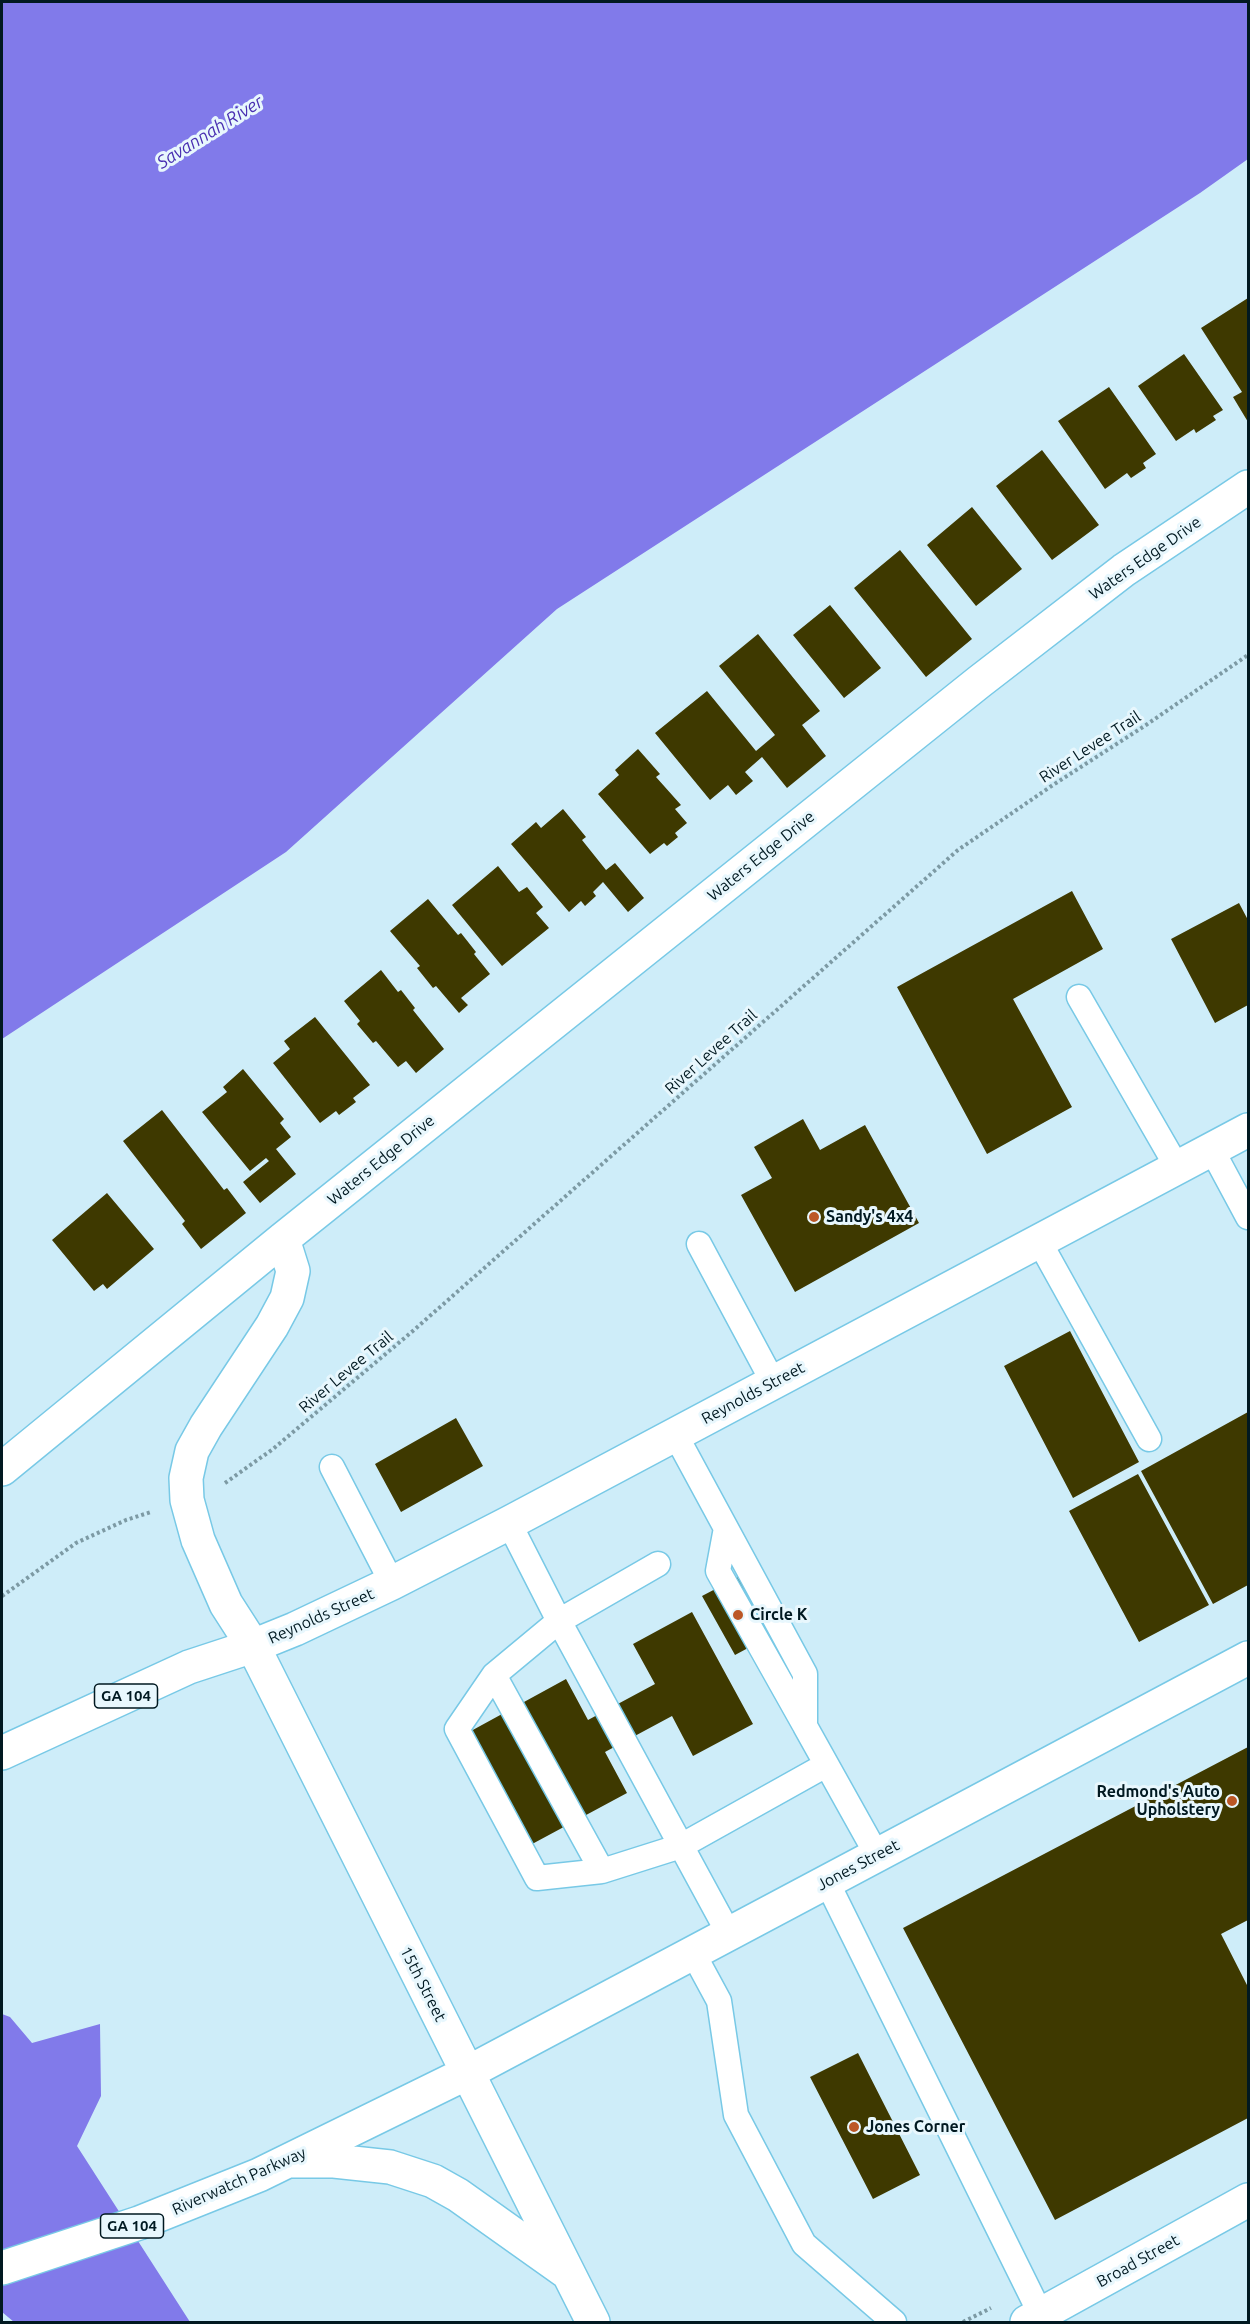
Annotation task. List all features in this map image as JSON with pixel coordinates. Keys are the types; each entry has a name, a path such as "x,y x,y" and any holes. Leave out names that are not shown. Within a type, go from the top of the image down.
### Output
{"main road":[{"name":"Waters Edge Drive","path":"2,1469 283,1239 980,682 1124,570 1248,487"},
{"name":"Reynolds Street","path":"253,1646 295,1629 392,1583 508,1523 1248,1130"},
{"path":"253,1646 226,1604 198,1540 187,1500 186,1478 192,1451 206,1426 272,1326 287,1298 293,1271 283,1239"},
{"name":"GA 104","path":"2,1753 189,1667 253,1646"},
{"name":"15th Street","path":"253,1646 593,2322"},
{"name":"Jones Street","path":"467,2073 1248,1658"},
{"name":"Riverwatch Parkway","path":"2,2268 140,2223 272,2168 467,2073"},
{"path":"272,2168 334,2161 390,2167 434,2181 458,2194 569,2274"},
{"name":"Broad Street","path":"1034,2319 1248,2200"}],"lane":[{"path":"1079,996 1177,1167"},
{"path":"1212,1150 1248,1216"},
{"path":"1039,1241 1149,1439"},
{"path":"699,1244 773,1382"},
{"path":"675,1434 805,1674 805,1726 877,1856"},
{"path":"332,1467 392,1583"},
{"path":"508,1523 729,1934"},
{"path":"658,1564 559,1621 494,1675 457,1729 537,1878 602,1870 681,1846 826,1765"},
{"path":"494,1675 602,1870"},
{"path":"827,1882 1034,2319"},
{"path":"693,1953 719,2001 736,2115 804,2244 894,2322"}],"path":[{"name":"River Levee Trail","path":"220,1486 273,1449 414,1330 958,850 1053,784 1248,656"},
{"path":"2,1596 76,1543 126,1520 156,1510"}],"water":[{"name":"Savannah River","path":"2,2 1248,2 1248,159 1200,193 557,609 286,852 2,1039"},
{"path":"2,2014 10,2017 32,2043 100,2024 101,2096 77,2146 190,2322 14,2322 2,2312"}],"building":[{"path":"1248,298 1248,422 1233,397 1242,392 1201,328"},
{"path":"1184,354 1223,410 1213,416 1216,420 1196,433 1194,429 1176,441 1138,386"},
{"path":"1109,387 1156,454 1143,463 1146,468 1131,478 1127,473 1105,489 1058,421"},
{"path":"1042,450 1099,525 1052,560 996,486"},
{"path":"972,507 1022,569 976,606 927,545"},
{"path":"900,550 972,639 926,677 854,588"},
{"path":"830,605 881,668 844,698 793,635"},
{"path":"758,634 820,711 802,725 826,756 787,788 762,757 745,772 753,781 736,795 728,785 710,800 655,733 707,691 756,751 775,735 719,666"},
{"path":"638,749 660,774 656,777 681,805 675,809 687,823 675,833 678,837 667,846 664,843 650,854 598,794 619,775 615,770"},
{"path":"563,809 586,837 582,840 606,870 615,863 644,898 628,912 603,882 593,892 596,896 585,906 581,901 569,912 511,844 536,822 541,828"},
{"path":"498,866 519,892 527,887 543,907 536,913 549,928 502,966 452,905"},
{"path":"1072,891 1103,949 1013,999 1072,1107 987,1154 897,987"},
{"path":"428,899 458,935 461,933 490,974 461,998 468,1005 459,1013 436,986 433,988 417,968 420,966 390,931"},
{"path":"1239,903 1248,920 1248,1005 1215,1023 1171,939"},
{"path":"381,970 398,992 401,990 415,1008 413,1010 444,1049 416,1073 406,1061 398,1067 376,1041 373,1043 357,1024 360,1021 344,1001"},
{"path":"315,1017 370,1085 353,1098 356,1102 339,1115 336,1111 320,1123 273,1063 290,1049 284,1041"},
{"path":"243,1069 284,1119 280,1123 291,1137 276,1149 296,1174 260,1203 243,1182 269,1161 266,1158 250,1171 202,1112 227,1092 223,1087"},
{"path":"162,1110 224,1190 227,1188 246,1213 201,1249 182,1224 185,1221 123,1141"},
{"path":"803,1119 820,1150 865,1125 919,1223 795,1292 741,1195 772,1178 754,1147"},
{"path":"107,1193 154,1249 107,1289 103,1284 94,1291 52,1240"},
{"path":"1070,1331 1139,1462 1073,1498 1004,1366"},
{"path":"1248,1412 1248,1585 1213,1604 1141,1471"},
{"path":"456,1418 483,1466 401,1512 375,1464"},
{"path":"1138,1474 1209,1605 1139,1642 1069,1511"},
{"name":"Circle K","path":"742,1575 774,1634 735,1655 702,1596"},
{"path":"692,1612 753,1724 693,1756 672,1716 605,1752 627,1793 521,1850 460,1737 566,1679 588,1720 655,1684 633,1644"},
{"path":"1248,1747 1248,1920 1221,1934 1248,1987 1248,2118 1055,2220 903,1928"},
{"path":"858,2053 920,2175 873,2199 810,2077"}],"place":[{"name":"Sandy's 4x4","path":"814,1217"},
{"name":"Circle K","path":"738,1615"},
{"name":"Redmond's Auto Upholstery","path":"1232,1801"},
{"name":"Jones Corner","path":"854,2127"}]}
